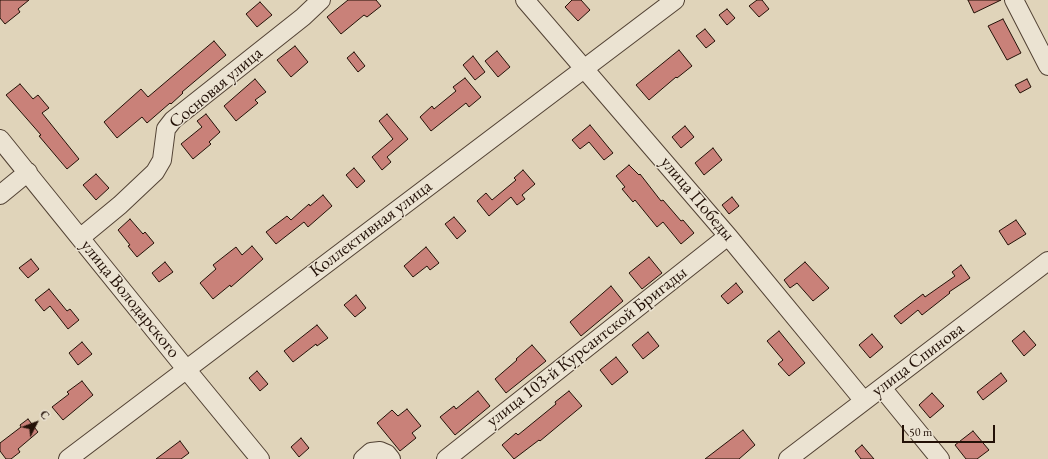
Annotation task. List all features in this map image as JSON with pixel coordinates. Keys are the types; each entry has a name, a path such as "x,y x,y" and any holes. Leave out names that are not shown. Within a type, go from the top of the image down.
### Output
{"street":[{"name":"Сосновая улица","path":"80,238 120,205 155,172 162,160 166,129 173,120 302,17 321,0"},
{"name":"улица Победы","path":"525,0 728,236 864,401"},
{"name":"Коллективная улица","path":"68,459 674,0"},
{"path":"1014,0 1048,66"},
{"name":"улица Володарского","path":"0,139 260,459"},
{"path":"0,195 28,172"},
{"name":"улица 103-й Курсантской Бригады","path":"446,459 728,236"},
{"name":"улица Спинова","path":"788,459 1048,261"},
{"path":"882,388 940,459"},
{"path":"363,459 372,452 380,451 387,454 391,459"}],"building":[{"path":"0,0 29,0 18,9 20,12 5,24 0,18"},
{"path":"348,0 376,0 381,6 367,17 364,15 341,34 327,17"},
{"path":"572,0 581,0 590,10 578,21 565,7"},
{"path":"757,0 762,0 769,9 759,17 749,6"},
{"path":"968,0 1001,0 974,13"},
{"path":"260,2 272,15 257,27 246,14"},
{"path":"727,9 735,18 727,25 719,15"},
{"path":"1003,19 1021,53 1007,60 988,26"},
{"path":"705,29 715,41 706,48 696,36"},
{"path":"214,41 226,55 182,92 183,93 171,104 170,103 147,123 142,117 117,138 104,122 141,89 148,97"},
{"path":"295,46 308,62 291,77 277,60"},
{"path":"679,50 692,66 677,78 676,77 649,100 636,85"},
{"path":"497,51 510,67 498,77 485,61"},
{"path":"354,52 365,66 358,72 347,58"},
{"path":"473,56 485,72 475,80 463,65"},
{"path":"465,78 481,97 469,107 466,103 431,131 420,117 432,106 434,109 456,91 453,87"},
{"path":"255,79 266,92 255,100 258,103 236,121 224,106"},
{"path":"1027,79 1031,87 1020,93 1015,85"},
{"path":"20,84 33,99 38,95 49,108 42,113 79,159 67,169 39,136 41,135 6,95"},
{"path":"206,114 220,132 209,142 211,144 193,159 181,144 202,127 197,121"},
{"path":"387,114 408,139 387,157 391,162 382,170 372,157 393,139 379,121"},
{"path":"590,125 613,153 604,160 589,142 580,149 572,140"},
{"path":"685,126 694,137 681,148 672,137"},
{"path":"713,148 722,160 704,175 695,163"},
{"path":"629,165 639,175 640,174 661,201 663,200 681,221 683,220 694,233 681,244 663,222 657,227 635,200 633,202 622,189 625,187 616,176"},
{"path":"354,168 365,181 357,188 346,175"},
{"path":"523,170 535,184 522,195 525,199 517,205 511,197 489,216 477,201 486,193 492,200 516,180 514,178"},
{"path":"96,174 109,188 96,200 83,185"},
{"path":"323,195 332,206 308,227 304,222 276,244 266,232 287,216 291,220 309,204 310,206"},
{"path":"732,197 739,206 729,214 722,205"},
{"path":"454,217 466,231 457,239 445,224"},
{"path":"130,219 143,234 145,232 154,243 137,257 118,230"},
{"path":"1016,220 1026,234 1008,245 999,231"},
{"path":"252,246 263,259 231,287 230,285 213,299 200,283 216,269 213,265 236,247 242,255"},
{"path":"426,247 439,263 430,270 427,266 413,277 404,266"},
{"path":"649,257 662,273 642,289 629,273"},
{"path":"31,259 39,269 28,278 19,268"},
{"path":"165,262 173,272 159,282 152,273"},
{"path":"805,262 829,288 813,301 797,283 790,288 784,280"},
{"path":"961,265 970,278 949,292 950,293 922,315 918,310 901,324 894,316 923,294 925,297 955,276 952,272"},
{"path":"736,283 743,292 728,304 721,296"},
{"path":"611,286 623,301 581,336 570,322"},
{"path":"49,289 67,311 70,309 79,320 68,329 50,306 44,311 35,300"},
{"path":"356,295 366,308 355,317 344,305"},
{"path":"317,325 328,338 317,346 316,344 293,362 284,351"},
{"path":"779,331 805,363 789,376 778,364 783,360 767,341"},
{"path":"1024,331 1036,345 1024,356 1012,341"},
{"path":"648,332 659,346 643,359 632,345"},
{"path":"872,334 883,347 870,358 859,345"},
{"path":"82,342 92,354 78,365 69,353"},
{"path":"532,345 546,361 506,393 495,379"},
{"path":"616,357 628,372 612,385 600,370"},
{"path":"257,371 268,384 260,391 249,378"},
{"path":"1001,373 1007,381 983,400 977,392"},
{"path":"82,381 93,395 63,420 52,407 69,394 67,392"},
{"path":"478,391 490,406 455,435 440,417 454,406 456,409"},
{"path":"569,391 582,406 540,441 539,440 514,459 502,445 516,433 518,435 556,404 555,402"},
{"path":"932,393 944,406 930,418 919,405"},
{"path":"407,409 421,426 412,433 416,438 400,451 377,423 392,410 398,416"},
{"path":"28,419 38,432 18,449 20,452 11,459 6,459 0,451 0,443 21,427 20,425"},
{"path":"743,430 755,445 739,459 705,459"},
{"path":"973,431 989,450 977,459 966,459 955,445"},
{"path":"301,438 309,448 299,457 291,447"},
{"path":"180,441 189,453 181,459 156,459"},
{"path":"862,445 874,459 861,459 855,451"}]}
